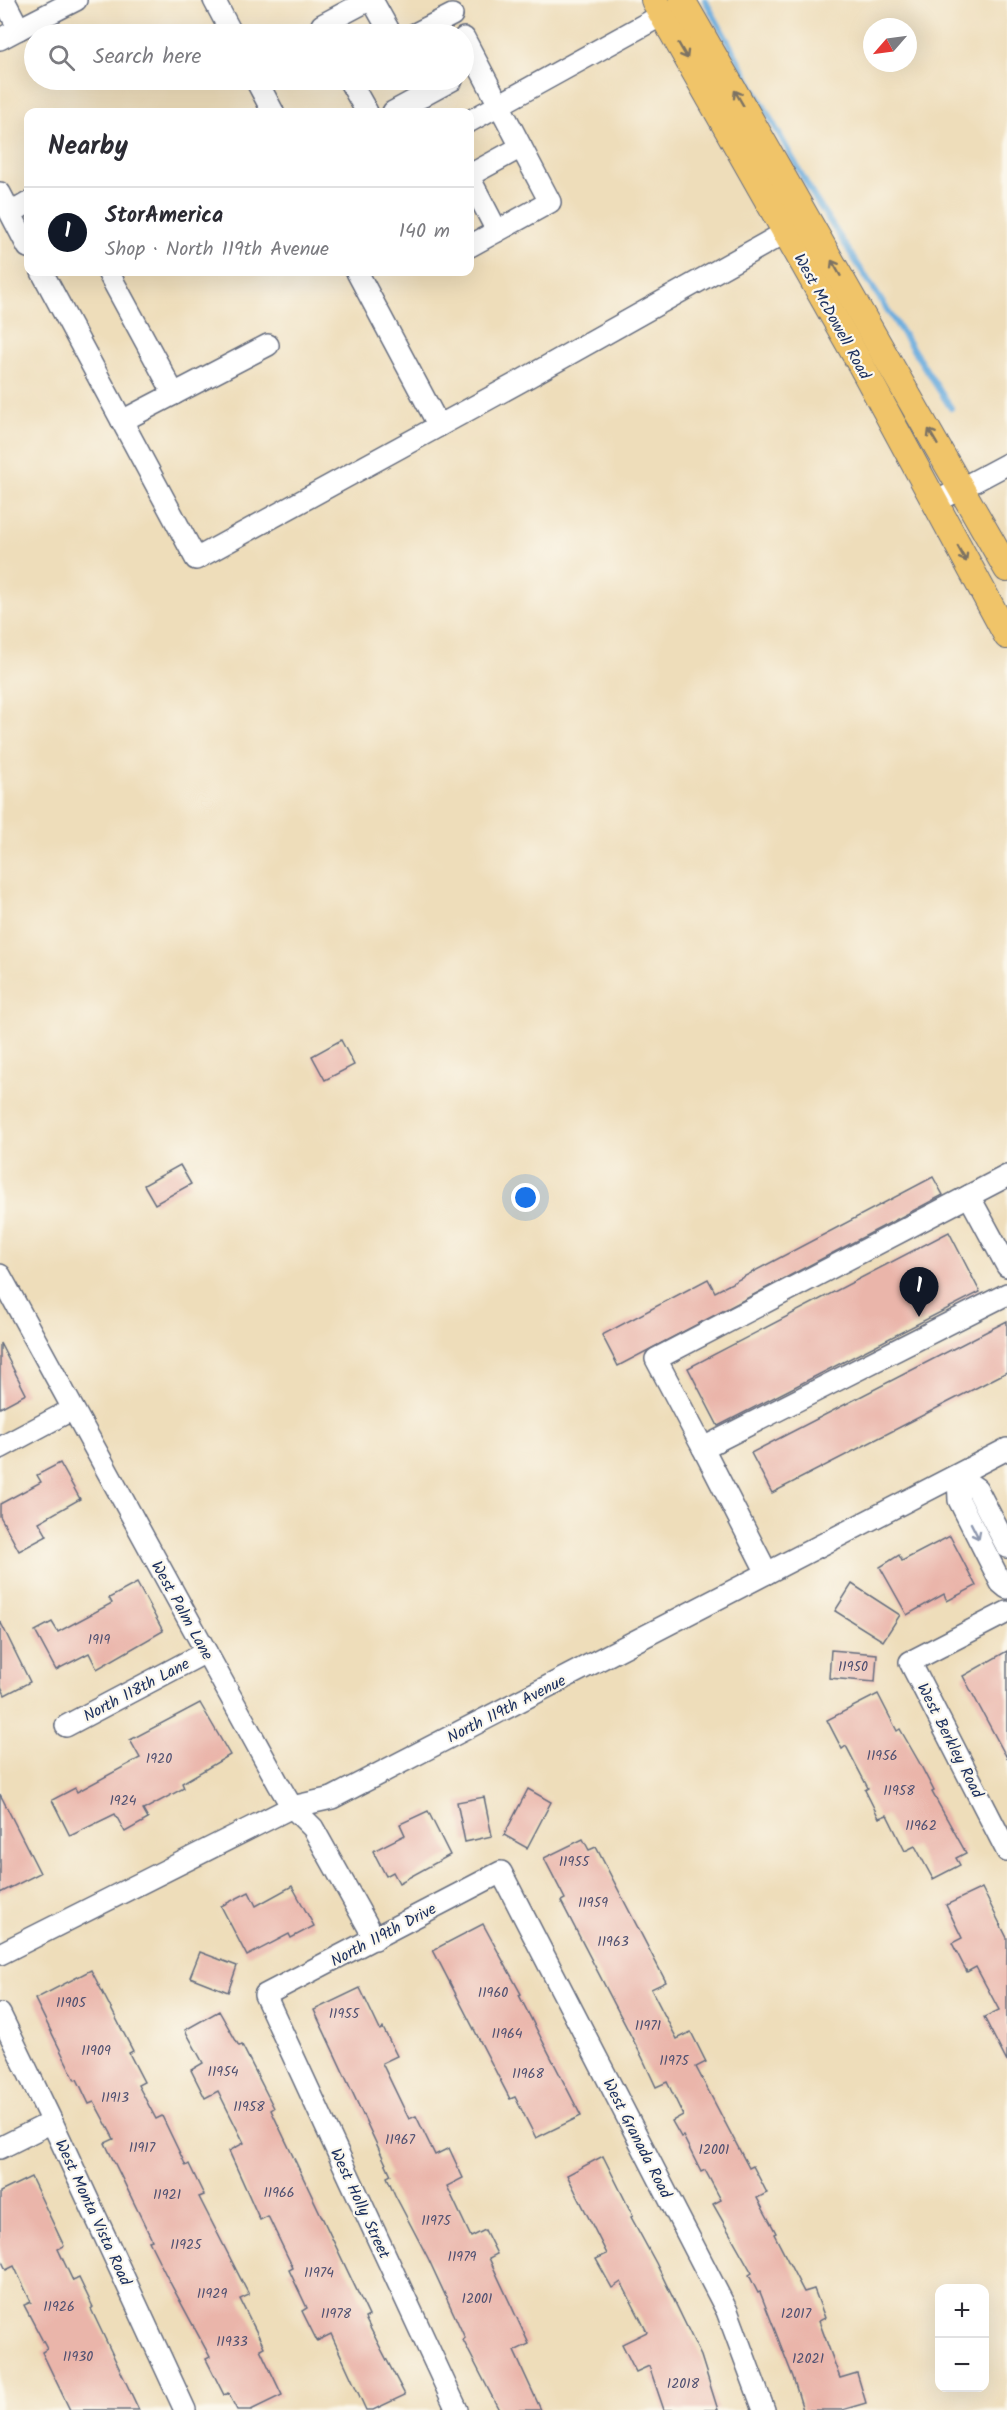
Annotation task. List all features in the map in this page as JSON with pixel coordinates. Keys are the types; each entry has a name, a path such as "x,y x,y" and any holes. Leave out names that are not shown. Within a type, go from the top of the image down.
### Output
{"main road":[{"name":"West McDowell Road","path":"682,0 1007,569"},
{"name":"West McDowell Road","path":"658,8 862,368 1007,636"}],"street":[{"path":"4,0 19,29"},
{"path":"29,24 76,0"},
{"path":"214,0 227,24"},
{"path":"326,24 371,0 385,24"},
{"path":"428,24 448,8 457,24"},
{"path":"474,119 658,8"},
{"path":"0,39 24,26"},
{"path":"474,73 498,105 550,202 474,244"},
{"path":"261,90 271,108"},
{"path":"355,90 365,108"},
{"path":"397,108 417,90"},
{"path":"474,175 521,147"},
{"path":"474,185 497,231"},
{"path":"0,193 20,208 24,227"},
{"path":"44,276 196,559 786,232"},
{"path":"110,276 174,394"},
{"path":"359,276 439,426"},
{"path":"122,421 268,345"},
{"path":"934,503 1007,464"},
{"path":"768,1573 656,1359 1007,1176"},
{"path":"969,1196 1007,1266"},
{"name":"West Palm Lane","path":"0,1275 292,1807 313,1828 375,1939"},
{"path":"703,1449 1007,1294"},
{"path":"0,1448 73,1409"},
{"name":"North 119th Avenue","path":"0,1954 292,1807 332,1798 1007,1449"},
{"path":"958,1476 977,1489 1007,1547"},
{"path":"958,1476 959,1500 1001,1583 1007,1588"},
{"name":"West Berkley Road","path":"1007,1612 910,1662 1007,1851"},
{"name":"North 118th Lane","path":"66,1726 206,1652"},
{"name":"North 119th Drive","path":"265,1995 501,1872"},
{"name":"West Granada Road","path":"501,1872 727,2311 764,2410"},
{"name":"West Holly Street","path":"265,1995 457,2410"},
{"name":"West Monta Vista Road","path":"0,2014 185,2410"},
{"path":"0,2148 52,2122"}],"building":[{"path":"341,1040 354,1065 325,1080 312,1056"},
{"path":"180,1165 191,1184 155,1204 144,1185"},
{"path":"933,1177 943,1195 618,1366 602,1335 708,1279 715,1292"},
{"path":"949,1232 980,1292 718,1426 688,1368"},
{"path":"1007,1321 1007,1372 772,1493 751,1453"},
{"path":"0,1343 26,1394 0,1408"},
{"path":"60,1463 80,1499 39,1522 47,1536 19,1551 0,1516 0,1504 41,1482 37,1475"},
{"path":"950,1536 976,1586 947,1601 944,1594 907,1615 880,1567 899,1555 902,1561"},
{"path":"137,1583 163,1631 97,1669 89,1653 56,1670 35,1631 52,1622 58,1632 112,1603 109,1598"},
{"path":"852,1584 900,1615 883,1641 835,1611"},
{"path":"0,1621 30,1682 5,1695 0,1684"},
{"path":"831,1650 877,1654 875,1682 829,1678"},
{"path":"1007,1651 1007,1758 963,1676"},
{"path":"878,1694 897,1731 900,1729 919,1762 934,1791 932,1792 966,1853 956,1858 960,1865 933,1879 915,1846 905,1851 887,1815 879,1818 865,1790 868,1788 846,1746 842,1749 827,1720"},
{"path":"200,1703 230,1755 182,1783 184,1788 143,1810 148,1819 125,1832 115,1814 70,1836 52,1800 75,1788 77,1792 140,1758 130,1740"},
{"path":"528,1789 551,1802 527,1848 504,1835"},
{"path":"0,1794 40,1873 0,1893"},
{"path":"484,1797 492,1836 465,1842 457,1802"},
{"path":"428,1811 450,1855 399,1883 393,1872 386,1876 373,1851 405,1835 400,1824"},
{"path":"583,1839 589,1850 596,1847 666,1982 651,1989 677,2039 691,2032 706,2062 696,2067 749,2168 753,2166 767,2193 757,2198 804,2292 814,2289 825,2318 819,2321 840,2378 857,2373 866,2403 842,2410 803,2410 793,2377 760,2292 758,2293 749,2275 752,2273 713,2204 721,2200 705,2170 701,2172 683,2136 681,2137 672,2121 683,2115 667,2082 656,2087 561,1901 565,1899 544,1858"},
{"path":"292,1886 314,1926 291,1938 289,1934 247,1956 221,1906 249,1892 256,1906"},
{"path":"982,1888 1007,1938 1007,2062 984,2017 999,2010 976,1967 967,1972 952,1943 962,1938 946,1905"},
{"path":"483,1924 521,1994 519,1995 581,2116 536,2138 515,2097 510,2099 433,1950"},
{"path":"200,1952 237,1966 228,1992 190,1977"},
{"path":"91,1970 133,2051 129,2053 144,2082 138,2085 156,2119 162,2116 186,2166 189,2164 204,2195 199,2197 249,2295 240,2299 264,2347 260,2349 282,2395 251,2410 237,2410 228,2393 224,2395 206,2359 210,2357 149,2241 152,2240 105,2143 114,2139 94,2102 89,2104 77,2079 75,2080 35,1999"},
{"path":"360,1988 380,2030 383,2028 397,2056 382,2063 409,2119 416,2116 435,2155 449,2148 463,2178 447,2186 471,2237 485,2230 497,2254 489,2258 529,2344 514,2351 541,2410 499,2410 463,2340 465,2338 428,2258 395,2195 387,2177 391,2175 314,2010"},
{"path":"219,2011 239,2046 242,2045 274,2108 271,2110 369,2316 365,2318 405,2395 373,2410 366,2410 331,2334 317,2341 302,2311 307,2308 289,2270 293,2268 268,2216 260,2220 229,2151 244,2143 218,2091 205,2098 191,2070 203,2063 185,2030"},
{"path":"603,2156 701,2356 718,2410 664,2410 649,2366 636,2372 622,2344 647,2332 621,2282 612,2288 596,2259 607,2254 567,2175"},
{"path":"31,2177 64,2246 58,2249 73,2281 79,2278 93,2307 91,2309 139,2410 70,2410 42,2352 47,2349 24,2305 31,2302 14,2266 6,2270 0,2257 0,2192"}],"waterway":[{"path":"705,0 814,197 951,408"}],"place":[{"name":"StorAmerica","path":"919,1317"}]}
